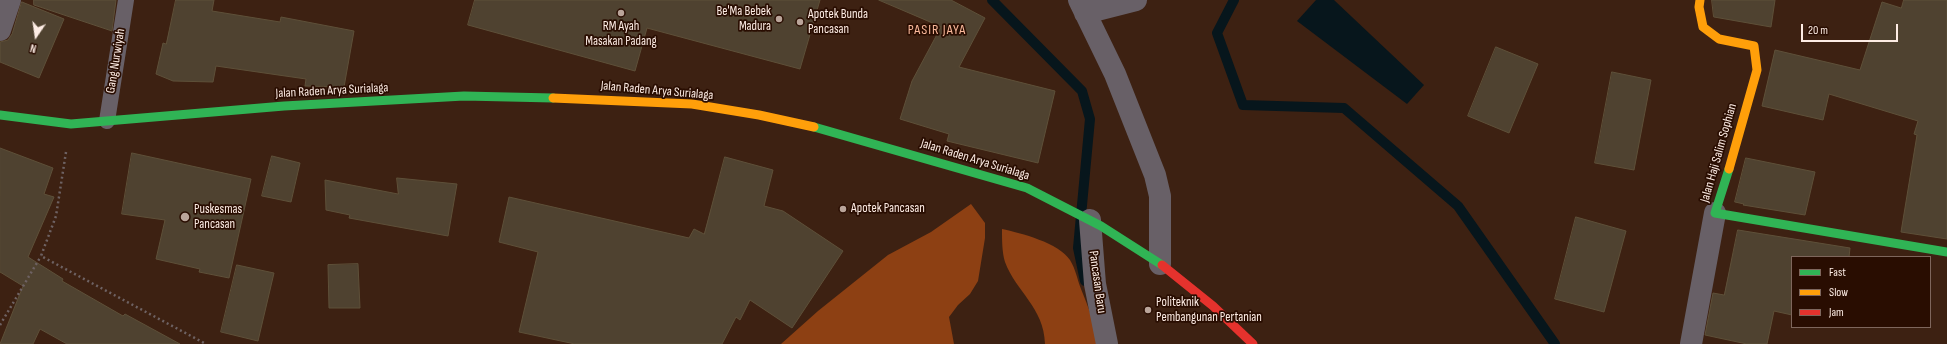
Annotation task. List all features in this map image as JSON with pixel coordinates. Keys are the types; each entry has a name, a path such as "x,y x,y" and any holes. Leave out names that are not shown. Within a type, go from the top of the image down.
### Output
{"main road":[{"name":"Jalan Haji Salim Sophian","path":"1700,0 1703,27 1719,39 1754,46 1757,70 1739,137 1715,213 1947,252"},
{"name":"Jalan Raden Arya Surialaga","path":"0,115 71,124 284,106 464,96 604,99 692,104 759,116 833,131 1027,188 1090,220 1160,264 1212,305 1253,344"}],"street":[{"path":"0,30 10,0"},
{"path":"1136,0 1082,6 1115,74 1155,176 1160,196 1160,264"},
{"path":"1691,344 1715,213"},
{"name":"Pancasan Baru","path":"1090,220 1094,284 1107,344"}],"lane":[{"name":"Gang Nurwiyah","path":"107,121 126,0"}],"path":[{"path":"0,325 41,256 56,216 71,124"},
{"path":"41,256 206,344"}],"shaded area":[{"path":"1316,0 1334,0 1424,85 1407,104 1297,21"},
{"path":"971,204 985,223 985,238 978,281 970,294 958,305 949,317 954,344 781,344 818,311 888,255 931,232"},
{"path":"1002,229 1029,236 1049,244 1065,254 1070,260 1075,271 1099,344 1045,344 1040,320 1029,300 1010,273 1005,262"}],"building":[{"path":"34,0 116,0 112,31 34,5"},
{"path":"176,0 214,0 212,11 280,22 281,17 354,31 344,87 305,86 306,79 216,66 213,82 173,81 156,74 163,43 166,44"},
{"path":"475,0 820,0 800,69 647,28 635,71 468,25"},
{"path":"879,0 951,0 985,18 959,67 1055,91 1038,163 947,141 949,134 900,119 912,81 941,27"},
{"path":"1712,0 1775,0 1771,27 1714,17"},
{"path":"1904,0 1947,0 1947,239 1901,232 1917,135 1914,134 1918,121 1829,94 1823,120 1762,106 1775,50 1860,70 1882,2 1901,8"},
{"path":"22,2 64,19 39,78 0,62 0,42 8,40 12,34"},
{"path":"1496,47 1538,64 1509,133 1468,116"},
{"path":"1612,72 1651,80 1634,170 1595,163"},
{"path":"0,148 53,168 44,194 54,197 28,257 63,279 62,281 123,316 125,314 180,344 67,344 40,329 33,344 0,344 23,286 0,272"},
{"path":"132,153 251,179 229,278 199,272 200,269 156,259 165,220 122,214"},
{"path":"272,156 300,163 291,202 262,196"},
{"path":"725,157 773,170 764,206 783,211 843,251 792,328 750,300 740,320 736,317 722,344 575,344 519,332 538,252 499,242 509,197 689,238 694,229 704,234"},
{"path":"1746,158 1815,172 1805,215 1743,205 1744,204 1735,202"},
{"path":"397,178 457,184 448,236 349,218 350,215 326,210 325,180 398,194"},
{"path":"1576,217 1626,231 1604,312 1555,299"},
{"path":"1738,230 1850,248 1849,256 1791,256 1791,315 1774,311 1767,344 1747,344 1705,335 1713,293 1724,295"},
{"path":"358,264 360,308 329,308 328,265"},
{"path":"237,265 274,273 258,341 221,332"}],"waterway":[{"path":"992,0 1082,91 1090,119 1078,248 1085,281"},
{"path":"1234,0 1217,33 1243,105 1344,108 1458,206 1555,344"}],"traffic: fast":[{"path":"0,115 71,124 284,106 464,96 553,98"},
{"path":"814,127 1027,188 1101,226 1162,265"},
{"path":"1729,169 1715,213 1947,252"}],"traffic: slow":[{"path":"1700,0 1699,7 1703,27 1719,39 1754,46 1757,70 1729,169"},
{"path":"553,98 692,104 759,115 814,127"}],"traffic: jam":[{"path":"1162,265 1213,306 1253,344"}],"place":[{"name":"RM Ayah Masakan Padang","path":"621,13"},
{"name":"Be'Ma Bebek Madura","path":"779,19"},
{"name":"Apotek Bunda Pancasan","path":"800,22"},
{"name":"Apotek Pancasan","path":"843,209"},
{"name":"Puskesmas Pancasan","path":"185,217"},
{"name":"Politeknik Pembangunan Pertanian","path":"1148,310"}],"district":[{"name":"PASIR JAYA","path":"937,30"}]}
